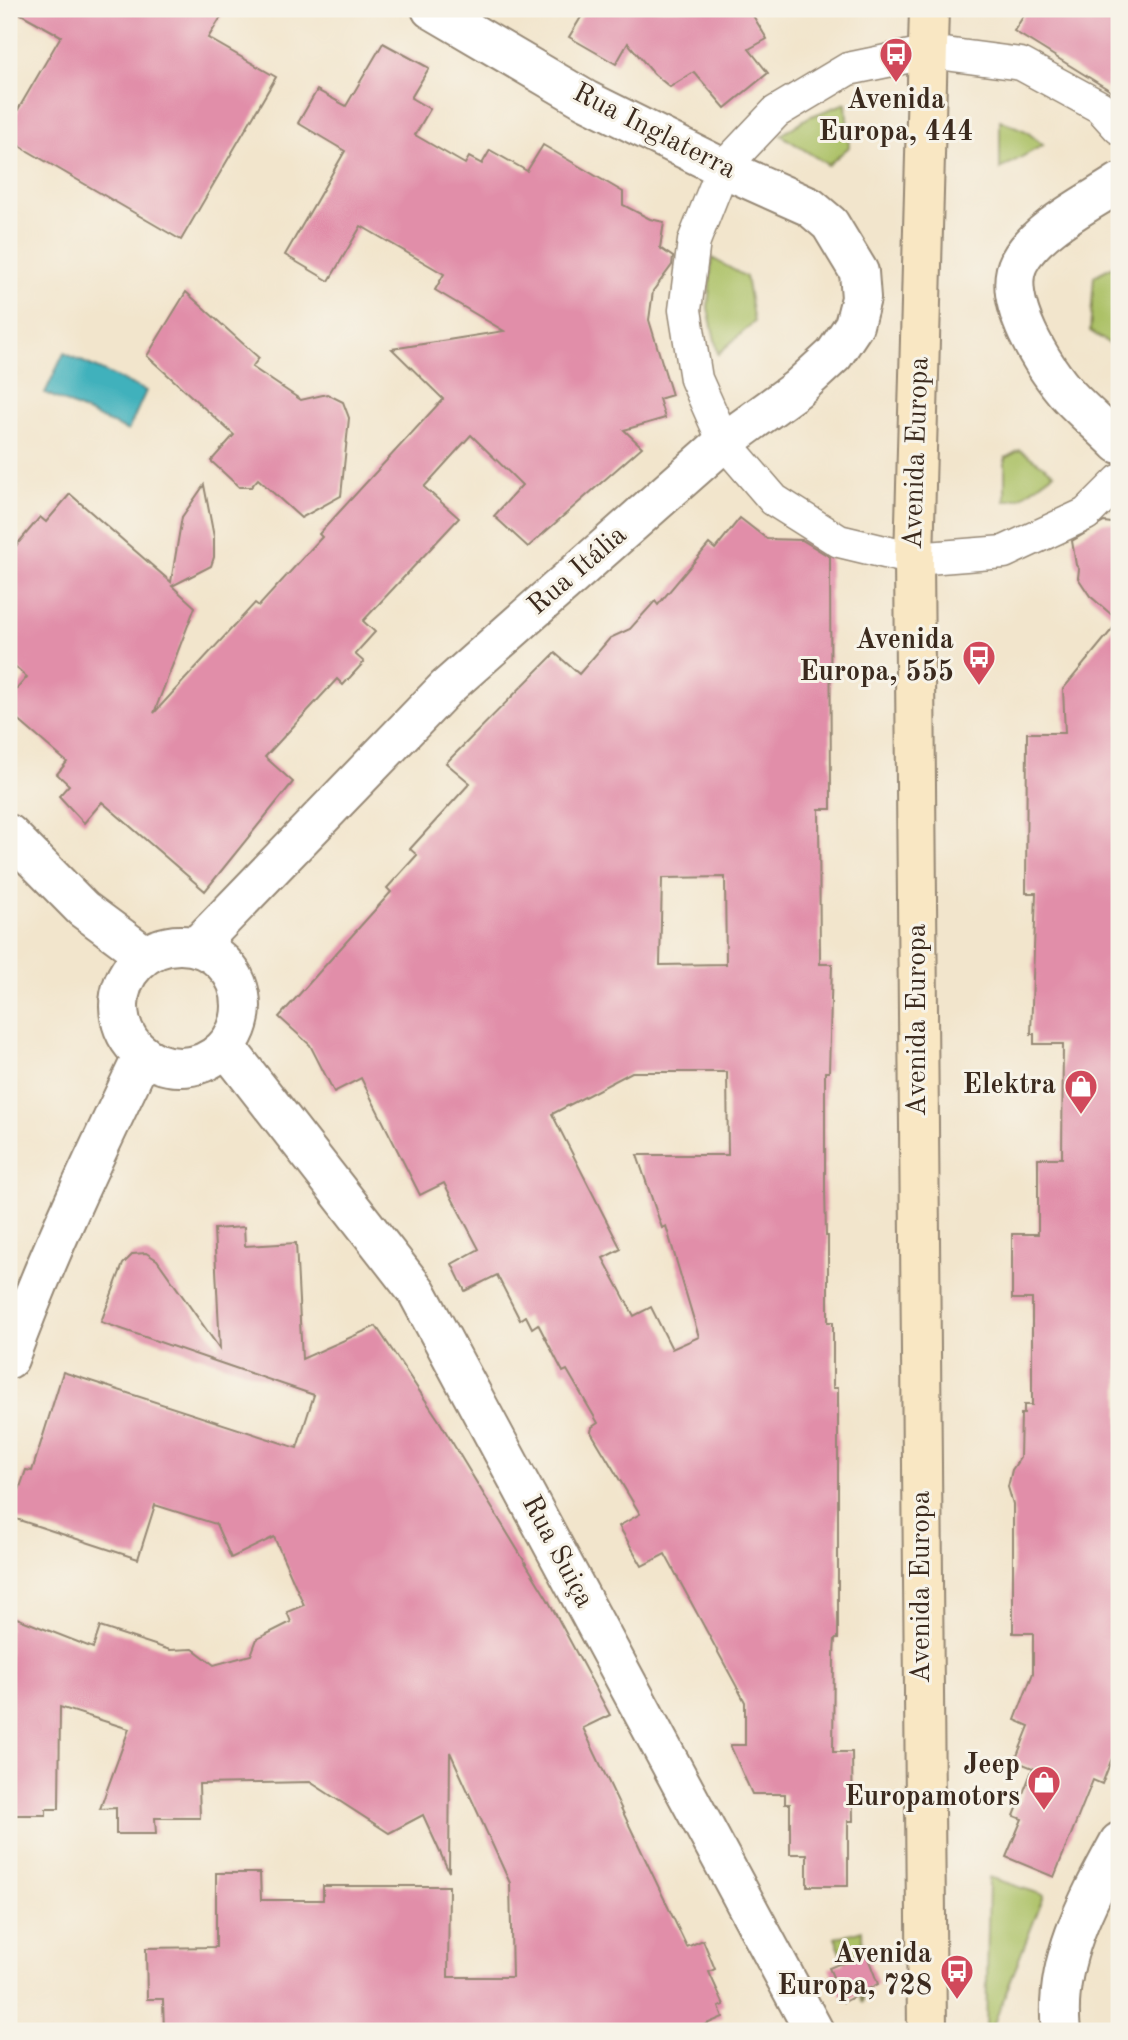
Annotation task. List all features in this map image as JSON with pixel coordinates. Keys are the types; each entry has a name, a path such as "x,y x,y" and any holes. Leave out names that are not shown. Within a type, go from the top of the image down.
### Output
{"main road":[{"name":"Avenida Europa","path":"927,2031 914,559 930,52 929,9"}],"street":[{"name":"Rua Inglaterra","path":"431,9 586,100 723,168 810,206 830,224 859,272"},
{"path":"1119,128 1100,107 1021,64 930,52 848,69 776,112 723,168 694,241 685,310 696,379 724,442 774,500 839,541 914,559 1004,552 1086,514 1119,481"},
{"path":"1119,183 1034,242 1018,263 1015,286 1019,312 1035,348 1068,394 1119,444"},
{"name":"Rua Itália","path":"208,952 273,867 446,688 724,442 797,389 834,355 854,326 861,298 859,272"},
{"path":"9,834 136,965"},
{"path":"179,944 208,952 235,977 242,1001 239,1026 217,1054 186,1068 154,1060 128,1039 120,1018 120,996 136,965 179,944"},
{"name":"Rua Suiça","path":"217,1054 265,1094 417,1292 814,2031"},
{"path":"9,1359 32,1296 85,1177 154,1060"},
{"path":"1061,2031 1059,2003 1066,1952 1119,1842"}],"green space":[{"path":"846,103 849,147 828,165 781,135 809,117"},
{"path":"1000,120 1026,131 1043,145 1000,169"},
{"path":"712,258 746,277 754,322 718,354 708,308"},
{"path":"1119,263 1119,350 1090,331 1094,276"},
{"path":"1020,450 1054,473 1020,498 1005,501 1005,458"},
{"path":"989,1877 1044,1895 991,2031 986,2031"},
{"path":"862,1930 863,2003 835,1938"}],"water":[{"path":"64,353 146,391 128,431 45,393"}],"building":[{"path":"12,9 226,9 208,38 276,77 181,240 9,140 9,125 61,36"},
{"path":"586,9 749,9 767,39 749,49 768,73 725,108 694,72 670,87 654,74 628,43 616,64 569,37"},
{"path":"1028,9 1119,9 1119,96 1014,31"},
{"path":"383,43 429,68 411,98 430,109 415,135 465,164 469,157 482,164 490,150 527,171 543,145 623,192 623,205 650,219 664,222 660,248 673,257 672,265 653,291 649,320 672,395 659,399 665,418 624,430 642,447 528,547 494,516 522,485 471,435 424,487 459,518 363,621 375,632 355,654 364,662 343,685 337,679 265,757 293,782 205,891 102,802 84,823 59,796 69,785 57,774 67,762 9,712 9,698 27,677 9,661 9,554 40,517 46,522 70,494 171,582 182,517 204,485 214,537 214,557 211,566 172,586 195,607 154,713 255,603 259,606 322,537 319,534 443,399 392,349 504,331 435,290 444,274 361,226 329,281 285,255 345,151 298,123 317,90 346,106"},
{"path":"186,292 259,358 252,367 301,400 327,394 343,402 349,418 341,496 301,518 258,479 251,487 239,487 211,461 234,435 147,356"},
{"path":"740,518 767,539 802,540 830,557 831,809 819,809 820,964 832,964 829,1072 825,1072 825,1188 828,1322 833,1322 833,1388 838,1388 838,1639 835,1639 834,1654 833,1752 852,1752 853,1821 848,1821 848,1886 807,1886 807,1854 790,1854 790,1804 785,1804 785,1794 752,1794 730,1745 745,1745 745,1702 665,1554 642,1566 619,1526 640,1514 591,1432 592,1427 598,1423 567,1370 563,1372 538,1324 532,1328 526,1316 520,1320 497,1275 465,1291 452,1264 479,1249 444,1183 420,1195 361,1078 334,1092 310,1045 279,1017 391,892 387,888 417,855 410,849 470,783 446,763 555,653 579,674 610,638 630,629 655,601 658,605 709,544 715,549","holes":["725,877 726,964 660,965 662,878","632,1072 727,1072 728,1155 637,1155 662,1228 666,1226 699,1337 672,1349 651,1307 634,1316 603,1258 621,1249 552,1114"]},
{"path":"1104,522 1119,524 1119,621 1090,596 1078,578 1079,569 1072,541"},
{"path":"1119,621 1119,1740 1102,1784 1093,1780 1054,1877 1006,1857 1022,1819 1014,1816 1033,1768 1015,1761 1029,1726 1015,1720 1033,1673 1033,1633 1013,1633 1013,1504 1008,1487 1012,1470 1020,1458 1021,1414 1024,1414 1024,1405 1032,1405 1032,1299 1012,1299 1012,1234 1038,1234 1038,1158 1062,1158 1063,1044 1034,1044 1034,1034 1031,1034 1036,893 1026,893 1027,733 1065,733 1063,689"},
{"path":"244,1227 245,1246 296,1243 302,1359 376,1326 438,1419 548,1600 610,1715 583,1728 687,1947 703,1940 715,1969 709,1972 724,2005 719,2007 723,2017 690,2031 164,2031 163,1999 147,1999 146,1948 216,1947 216,1873 260,1873 261,1900 323,1900 323,1886 449,1886 448,1977 512,1977 510,1883 450,1752 449,1872 423,1815 389,1833 310,1782 199,1784 200,1818 155,1818 156,1834 116,1834 116,1808 100,1809 129,1729 60,1707 59,1809 46,1809 46,1815 9,1815 9,1615 93,1648 100,1627 170,1650 193,1649 214,1665 251,1655 257,1639 291,1622 287,1612 304,1605 274,1537 231,1558 216,1524 155,1505 138,1559 10,1517 26,1470 32,1471 63,1372 297,1448 314,1395 101,1322 123,1264 133,1254 146,1253 157,1260 220,1349 214,1229"},
{"path":"866,1953 878,1984 844,2002 829,1968"}],"place":[{"name":"Avenida Europa, 444","path":"896,84"},
{"name":"Avenida Europa, 555","path":"979,687"},
{"name":"Elektra","path":"1081,1116"},
{"name":"Jeep Europamotors","path":"1044,1812"},
{"name":"Avenida Europa, 728","path":"957,2001"}]}
